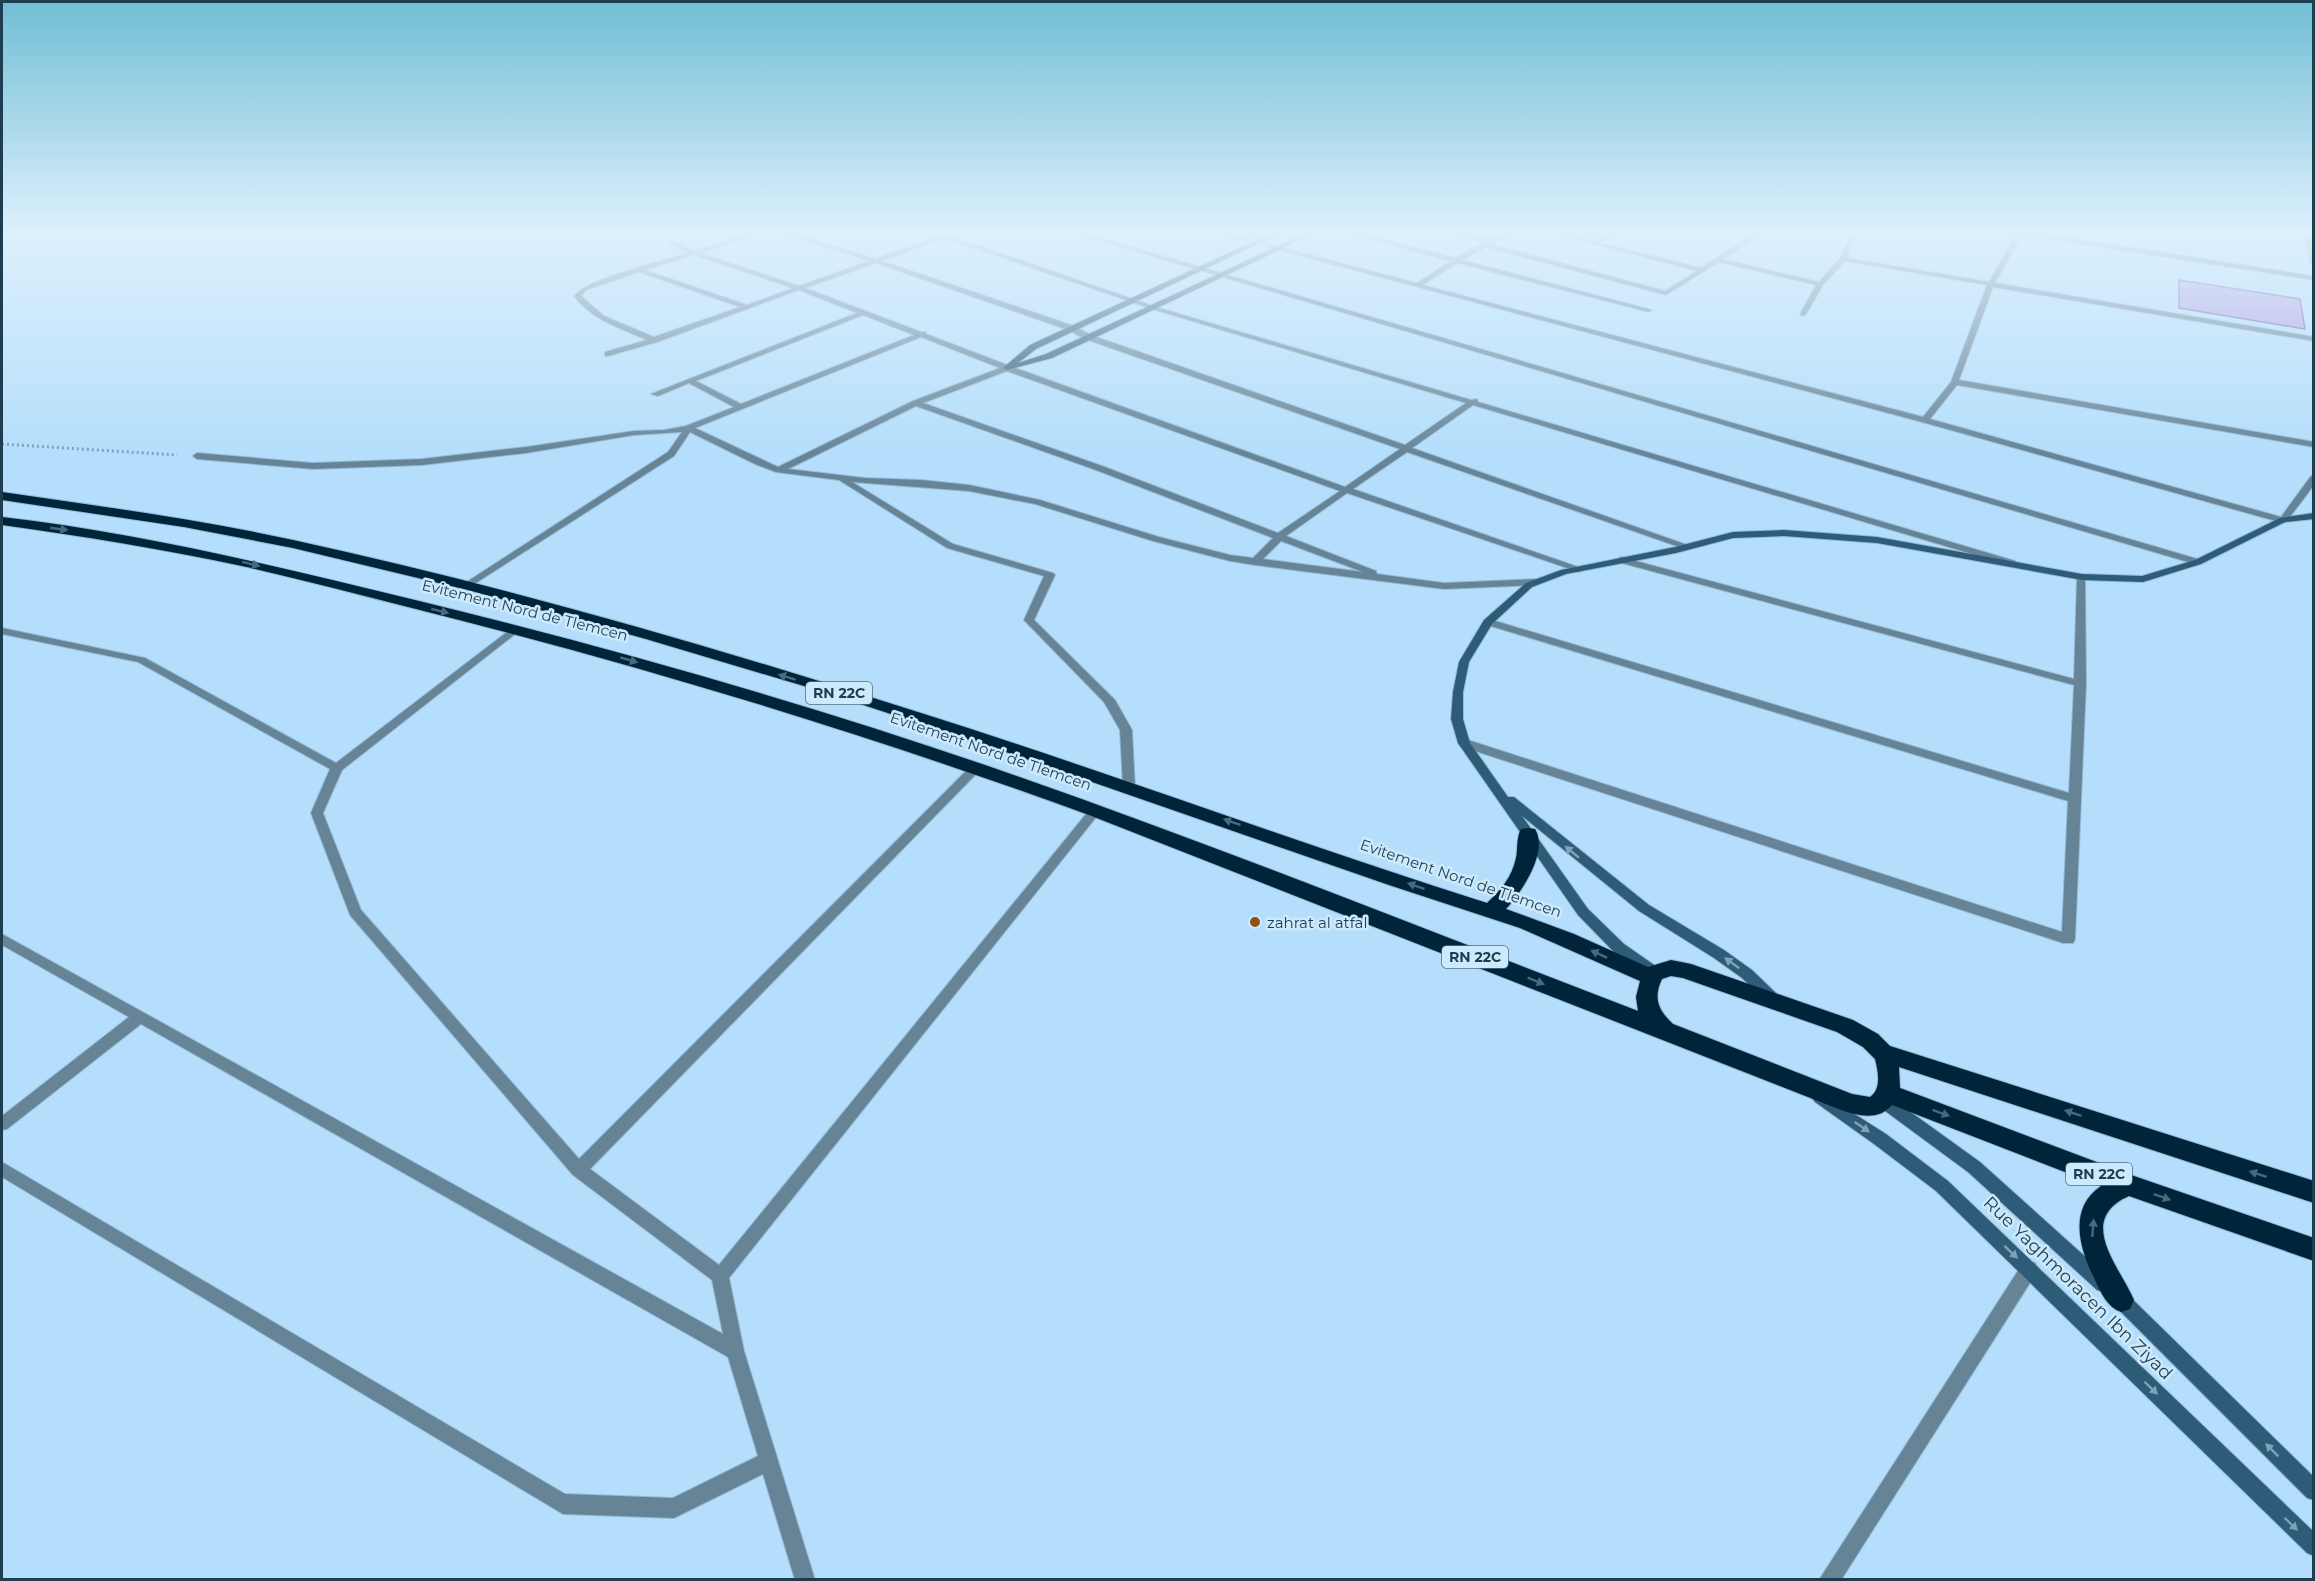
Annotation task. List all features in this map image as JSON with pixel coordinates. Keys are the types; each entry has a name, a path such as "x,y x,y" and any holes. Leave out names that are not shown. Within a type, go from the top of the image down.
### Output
{"highway":[{"name":"Evitement Nord de Tlemcen","path":"2,496 197,526 290,544 468,585 666,639 1129,787 1567,939 1653,976"},
{"name":"Evitement Nord de Tlemcen","path":"2,521 98,534 242,562 515,629 716,685 976,768 1095,810 1859,1106 1870,1107 1884,1097"},
{"path":"1490,912 1509,894 1521,875 1528,855 1528,834"},
{"path":"1665,1030 1653,1020 1646,1006 1647,992 1653,976 1671,968 1684,970 1853,1030 1868,1038 1882,1052 1890,1069 1884,1097"},
{"path":"1882,1052 2313,1192"},
{"name":"RN 22C","path":"1884,1097 2313,1250"},
{"path":"2121,1300 2100,1269 2092,1240 2094,1214 2106,1196 2128,1185"}],"main road":[{"path":"1007,368 1033,346 1119,306"},
{"path":"1007,368 1048,356 1159,306"},
{"path":"1653,976 1619,948 1583,912 1464,742 1457,719 1458,692 1464,662 1488,622 1529,585 1579,569 1688,547 1733,535 1784,533 1877,540 2082,577 2144,579 2198,562 2283,520 2313,516"},
{"path":"1496,789 1644,908 1719,954 1747,974 1776,1002"},
{"name":"Rue Yaghmoracen Ibn Ziyad","path":"1796,1083 1880,1139 1942,1186 2313,1546"},
{"name":"Rue Yaghmoracen Ibn Ziyad","path":"1884,1097 1974,1167 2121,1300 2313,1491"}],"street":[{"path":"586,306 596,313 654,340"},
{"path":"608,354 747,306"},
{"path":"844,306 923,334 1007,368 1346,490 1579,569"},
{"path":"1006,306 1071,328 1088,337 1688,547"},
{"path":"1149,306 2017,565"},
{"path":"1322,306 2198,562"},
{"path":"1492,306 1925,420 2283,520 2313,478"},
{"path":"1632,306 1649,310"},
{"path":"1803,314 1808,306"},
{"path":"1925,420 1955,382 1983,306"},
{"path":"2114,306 2312,341"},
{"path":"655,394 862,313"},
{"path":"197,456 314,466 422,462 525,450 634,433 688,428 923,334"},
{"path":"779,470 916,403 1007,368"},
{"path":"690,381 740,407"},
{"path":"1955,382 2313,445"},
{"path":"1255,562 1279,537 1474,401"},
{"path":"916,403 1109,472 1391,579"},
{"path":"688,428 779,470 981,490 1037,502 1156,539 1255,562 1444,586 1537,582"},
{"path":"468,585 671,454 688,428"},
{"path":"838,477 950,546 1050,575 1029,620 1108,700 1126,730 1129,787"},
{"path":"1621,561 2081,684"},
{"path":"1464,742 2068,939 2073,798 2081,684 2082,577"},
{"path":"1488,622 2073,798"},
{"path":"515,629 337,768 317,813 355,912 579,1170 720,1276 735,1351 805,1580"},
{"path":"2,632 141,660 337,768"},
{"path":"579,1170 976,768"},
{"path":"720,1276 1095,810"},
{"path":"2,939 735,1351"},
{"path":"2,1124 140,1017"},
{"path":"2,1169 563,1504 674,1508 769,1461"},
{"path":"1829,1580 2029,1269"}],"path":[{"path":"2,444 37,448 197,456"}],"building":[{"path":"2179,306 2301,306 2305,329 2179,308"}],"place":[{"name":"zahrat al atfal","path":"1255,922"}]}
